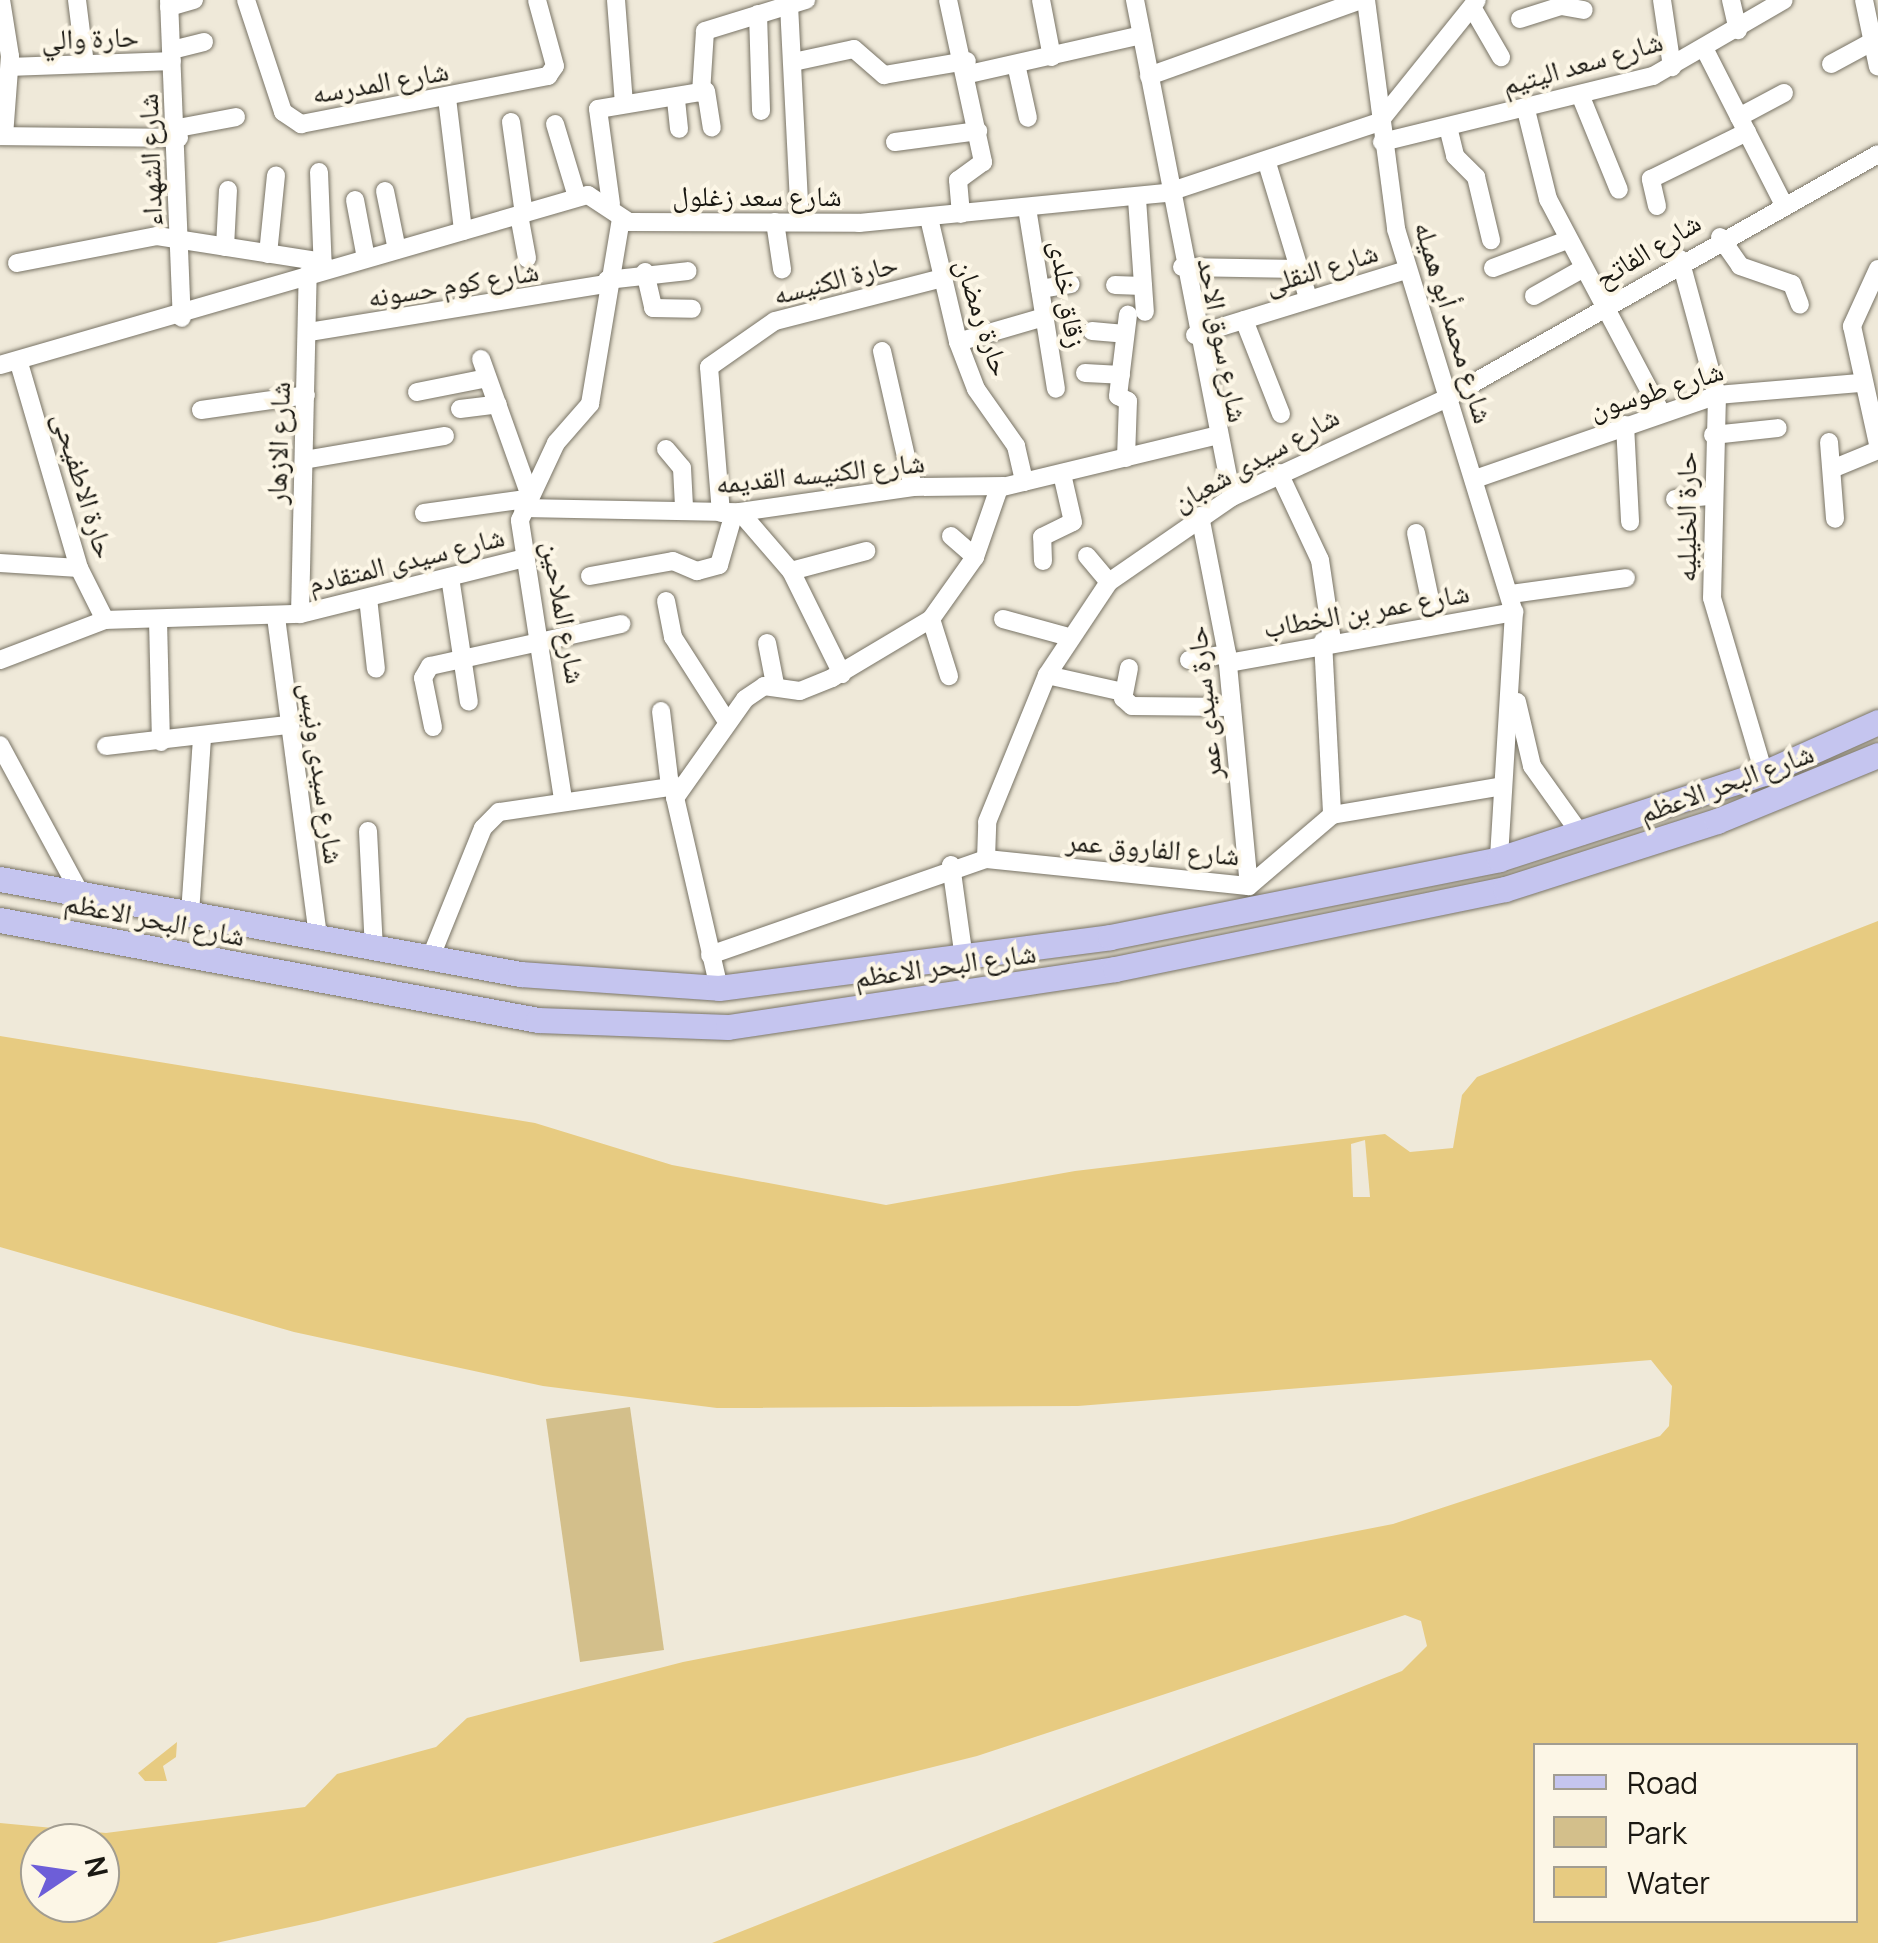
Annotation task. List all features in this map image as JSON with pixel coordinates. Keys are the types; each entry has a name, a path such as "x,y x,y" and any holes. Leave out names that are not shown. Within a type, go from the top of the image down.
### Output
{"main road":[{"name":"شارع البحر الاعظم","path":"0,879 430,959 586,982 720,988 964,959 1499,859 1582,836 1764,773 1878,722"},
{"name":"شارع البحر الاعظم","path":"0,920 538,1020 728,1027 1116,970 1505,889 1718,822 1878,755"}],"street":[{"path":"1,0 7,60 2,136 179,133 236,116"},
{"path":"77,0 84,64"},
{"path":"169,3 194,0"},
{"name":"شارع المدرسه","path":"246,0 294,123 448,98 548,76 555,66 538,0"},
{"path":"616,0 624,104"},
{"path":"948,0 968,68 983,162 958,180 961,214"},
{"path":"1040,0 1052,57"},
{"name":"شارع سوق الاحد","path":"1135,0 1166,193 1214,436 1232,497"},
{"path":"1148,76 1309,8 1364,0"},
{"name":"شارع محمد أبو هميله","path":"1364,0 1380,132 1406,270 1513,603 1512,682 1499,859"},
{"path":"1662,0 1672,66"},
{"path":"1731,0 1738,30"},
{"name":"شارع سعد اليتيم","path":"1380,132 1448,127 1581,97 1672,66 1706,50 1784,0"},
{"path":"1864,0 1874,18 1868,44 1878,67"},
{"path":"712,128 701,36 752,10 798,2 800,222"},
{"name":"شارع الشهداء","path":"169,3 179,133 182,318"},
{"path":"1380,132 1475,4 1501,57"},
{"path":"752,10 761,111"},
{"path":"1528,10 1584,10"},
{"path":"798,62 854,49 884,75 1016,64 1142,35"},
{"name":"حارة والي","path":"7,60 84,64 172,56 204,42"},
{"path":"1831,64 1868,44"},
{"path":"1706,50 1783,203"},
{"path":"1016,64 1028,118"},
{"path":"526,500 590,404 616,211 595,115 624,104 706,93"},
{"path":"1657,206 1651,178 1743,124 1784,93"},
{"path":"1581,97 1619,190"},
{"path":"448,98 463,231"},
{"path":"676,100 679,129"},
{"path":"1526,110 1567,240 1610,303 1661,412"},
{"path":"510,122 527,258"},
{"path":"555,124 577,197"},
{"path":"1448,127 1454,156 1476,176 1491,240"},
{"path":"895,142 978,131"},
{"name":"شارع سعد زغلول","path":"10,364 182,318 318,269 577,197 616,211 776,222 930,218 1137,199 1380,132"},
{"name":"شارع الفاتح","path":"1447,398 1720,237 1878,154"},
{"path":"1267,164 1308,298"},
{"name":"شارع الازهار","path":"300,614 306,395 318,269 319,172"},
{"path":"268,254 276,174"},
{"path":"225,247 228,190"},
{"path":"385,191 397,250"},
{"path":"1126,458 1121,375 1126,334 1143,286 1137,199"},
{"path":"355,200 366,258"},
{"name":"زقاق خلدى","path":"1027,208 1056,389"},
{"name":"حارة رمضان","path":"930,218 939,279 958,342 976,390 1016,446 1024,482"},
{"path":"776,222 782,269"},
{"path":"17,263 146,237 268,254 318,269"},
{"path":"1720,237 1740,266 1792,284 1800,305"},
{"path":"1493,268 1567,240"},
{"name":"حارة الخليليه","path":"1680,260 1717,395 1709,496 1712,598 1764,773"},
{"path":"1182,267 1299,269"},
{"path":"1534,296 1584,268"},
{"path":"1832,469 1878,447 1860,383 1852,326 1878,269"},
{"name":"شارع النقلى","path":"1195,335 1406,270"},
{"name":"شارع كوم حسونه","path":"309,332 607,282 645,272 688,271"},
{"path":"645,272 654,308 692,309"},
{"name":"حارة الكنيسه","path":"731,513 717,409 706,375 774,321 939,279"},
{"path":"1040,289 1070,284"},
{"path":"1116,285 1143,286"},
{"path":"958,342 1044,316"},
{"path":"1244,320 1282,414"},
{"path":"1092,332 1126,334"},
{"path":"882,351 913,487"},
{"name":"حارة الاطفيحى","path":"10,364 80,568 105,620"},
{"name":"شارع الملاحين","path":"417,392 484,369 498,404 526,500 526,558 542,640 563,800"},
{"path":"1085,373 1121,375"},
{"name":"شارع طوسون","path":"1475,479 1717,395 1860,383"},
{"path":"201,410 306,395"},
{"name":"شارع سيدى شعبان","path":"986,859 986,822 1047,675 1065,636 1109,582 1232,497 1447,398"},
{"path":"460,410 498,404"},
{"path":"1626,425 1630,522"},
{"path":"1713,435 1778,428"},
{"path":"304,460 445,436"},
{"name":"شارع الكنيسه القديمه","path":"424,513 526,500 684,507 731,513 913,487 1004,486 1214,436"},
{"path":"1829,442 1835,520"},
{"path":"666,449 682,468 684,507"},
{"path":"1279,473 1320,560 1328,640 1332,815 1503,786"},
{"path":"1043,561 1041,538 1073,522 1062,474"},
{"path":"775,684 800,691 842,674 931,618 975,557 1004,486"},
{"path":"1676,499 1709,496"},
{"path":"731,513 791,572 842,674"},
{"path":"590,576 673,561 697,571 719,565 731,513"},
{"name":"حارة سيدى عمر","path":"1200,516 1228,658 1249,886"},
{"path":"1416,533 1435,622"},
{"path":"951,536 975,557"},
{"path":"791,572 866,551"},
{"path":"1087,556 1109,582"},
{"name":"شارع سيدى المتقادم","path":"105,620 300,614 526,558"},
{"path":"0,563 80,568"},
{"path":"450,577 469,702"},
{"path":"1513,603 1626,578"},
{"path":"368,598 376,668"},
{"path":"666,601 673,638 726,720"},
{"name":"شارع عمر بن الخطاب","path":"1189,660 1228,658 1435,622 1513,603"},
{"name":"شارع سيدى ونيس","path":"276,616 287,725 318,938"},
{"path":"931,618 949,676"},
{"path":"1002,618 1065,636"},
{"path":"0,660 105,620"},
{"path":"158,620 161,742"},
{"path":"433,728 424,673 462,659 621,624"},
{"path":"767,643 775,684"},
{"path":"1123,692 1130,668"},
{"path":"1047,675 1123,692 1132,706 1232,708"},
{"name":"شارع محمد أبو هميله","path":"1512,682 1532,766 1582,836"},
{"path":"430,959 489,818 563,800 674,787 726,720 775,684"},
{"path":"661,711 674,787 720,988"},
{"path":"106,746 202,738 287,725"},
{"path":"190,914 202,738"},
{"path":"0,746 81,894"},
{"name":"شارع الفاروق عمر","path":"951,865 986,859 1249,886 1332,815"},
{"path":"368,831 374,948"},
{"path":"710,956 951,865 964,959"}],"green space":[{"path":"630,1407 664,1650 580,1662 546,1419"}],"water":[{"path":"1878,921 1878,1943 712,1943 1402,1671 1427,1646 1421,1621 1405,1615 977,1756 318,1921 216,1943 0,1943 0,1823 20,1825 20,1923 120,1923 120,1831 305,1807 337,1774 436,1747 467,1718 683,1662 1393,1524 1660,1436 1669,1426 1672,1386 1651,1360 1078,1406 717,1408 543,1386 294,1332 0,1247 0,1036 535,1123 672,1165 886,1205 1075,1171 1385,1134 1410,1152 1453,1148 1462,1095 1477,1077"},
{"path":"177,1742 176,1757 163,1766 167,1781 145,1781 138,1773"}],"pier":[{"path":"1365,1140 1370,1197 1353,1197 1351,1144"}]}
